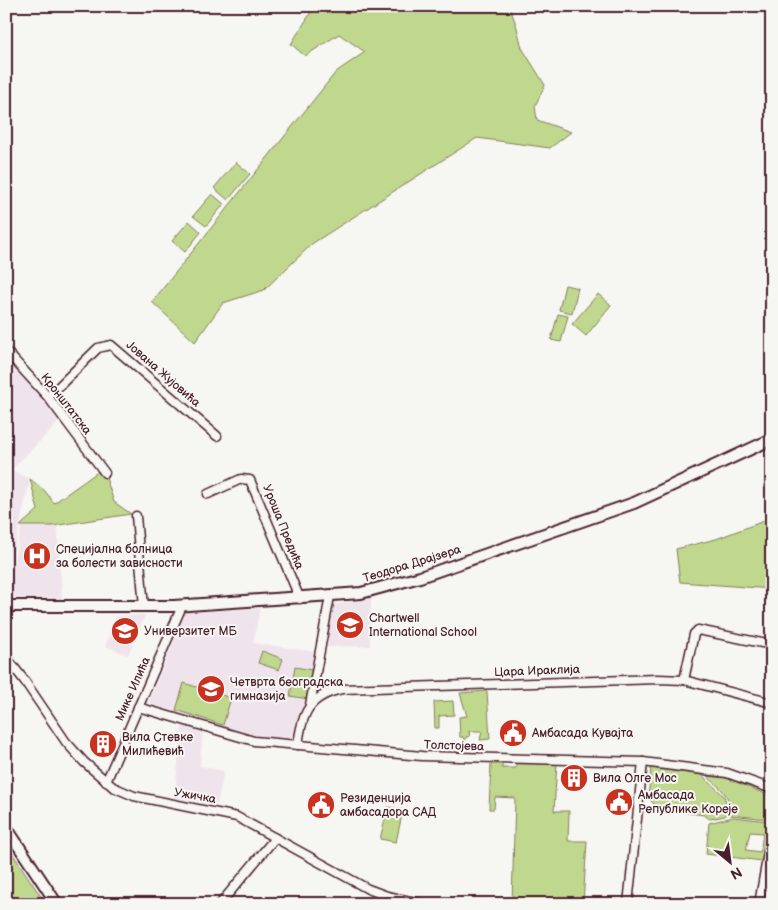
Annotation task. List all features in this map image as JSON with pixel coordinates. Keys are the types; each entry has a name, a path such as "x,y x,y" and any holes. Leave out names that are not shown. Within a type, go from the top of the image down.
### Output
{"main road":[{"name":"Теодора Драјзера","path":"6,606 182,606 361,593 420,577 658,494 772,439"},
{"path":"6,827 57,904"}],"street":[{"name":"Јована Жујовића","path":"48,397 98,348 111,345 217,436"},
{"name":"Кронштатска","path":"6,351 48,397 105,473"},
{"name":"Уроша Предића","path":"208,494 241,479 250,480 300,598"},
{"path":"136,516 144,607"},
{"path":"298,745 301,723 310,705 330,596"},
{"name":"Мике Илића","path":"106,782 182,606"},
{"path":"684,680 694,634 698,630 772,645"},
{"name":"Ужичка","path":"6,657 66,742 106,782 120,791 134,796 229,814 368,890 424,904"},
{"name":"Цара Ираклија","path":"310,705 322,696 342,689 566,681 684,680 772,703"},
{"name":"Толстојева","path":"138,706 248,740 422,756 643,762 727,773 772,789"},
{"path":"628,904 643,762"},
{"path":"759,904 772,830"},
{"path":"220,904 275,838"}],"shaded area":[{"path":"6,358 62,419 11,470 30,479 6,586"},
{"name":"Специјална болница за болести зависности","path":"23,520 57,521 62,600 6,597"},
{"name":"Chartwell International School","path":"371,598 370,646 325,647 332,605"},
{"path":"260,608 253,643 317,652 309,703 301,714 294,743 235,735 235,731 148,703 186,612"},
{"name":"Универзитет МБ","path":"145,615 128,655 105,646 117,616"},
{"path":"182,726 203,730 200,766 224,771 217,804 174,798"}],"green space":[{"path":"308,6 509,6 522,48 545,85 535,106 537,120 571,132 550,148 477,138 313,243 264,290 223,303 195,342 152,302 336,72 365,52 339,34 305,56 291,44 310,14"},
{"path":"236,162 250,174 228,200 214,188"},
{"path":"212,194 224,204 206,226 193,216"},
{"path":"189,221 201,232 185,252 172,241"},
{"path":"565,285 578,288 572,313 559,310"},
{"path":"598,294 611,305 586,336 572,324"},
{"path":"558,314 568,316 561,342 551,340"},
{"path":"99,471 106,478 114,502 131,514 52,526 20,526 38,510 30,479 45,491 54,503"},
{"path":"772,518 772,589 680,582 676,549 716,539"},
{"path":"262,651 283,659 279,670 258,663"},
{"path":"295,667 312,670 308,699 290,696"},
{"path":"184,683 231,698 223,725 176,710"},
{"path":"487,691 490,739 480,740 482,731 469,731 470,736 466,737 465,742 463,737 460,737 459,717 467,716 460,693"},
{"path":"453,701 454,715 439,716 439,728 435,728 434,702"},
{"path":"516,762 557,762 554,811 569,811 568,841 587,841 583,904 512,904 515,798 495,797 494,809 489,809 491,764 502,764 502,768 516,768"},
{"path":"651,768 702,775 724,796 729,811 725,816 710,819 704,815 659,809 648,798"},
{"path":"707,776 727,778 772,797 772,811 769,819 730,815 730,803 720,788"},
{"path":"388,807 403,810 396,842 380,839"},
{"path":"733,817 768,821 765,847 761,847 763,833 750,832 746,850 760,852 761,849 764,849 762,861 706,854 709,823"},
{"path":"6,844 46,904 6,904"}],"place":[{"name":"Специјална болница за болести зависности","path":"37,556"},
{"name":"Chartwell International School","path":"350,625"},
{"name":"Универзитет МБ","path":"125,631"},
{"name":"Четврта београдска гимназија","path":"211,689"},
{"name":"Амбасада Кувајта","path":"513,733"},
{"name":"Вила Стевке Милићевић","path":"103,744"},
{"name":"Вила Олге Мос","path":"574,778"},
{"name":"Амбасада Републике Кореје","path":"619,802"},
{"name":"Резиденција амбасадора САД","path":"321,805"}]}
